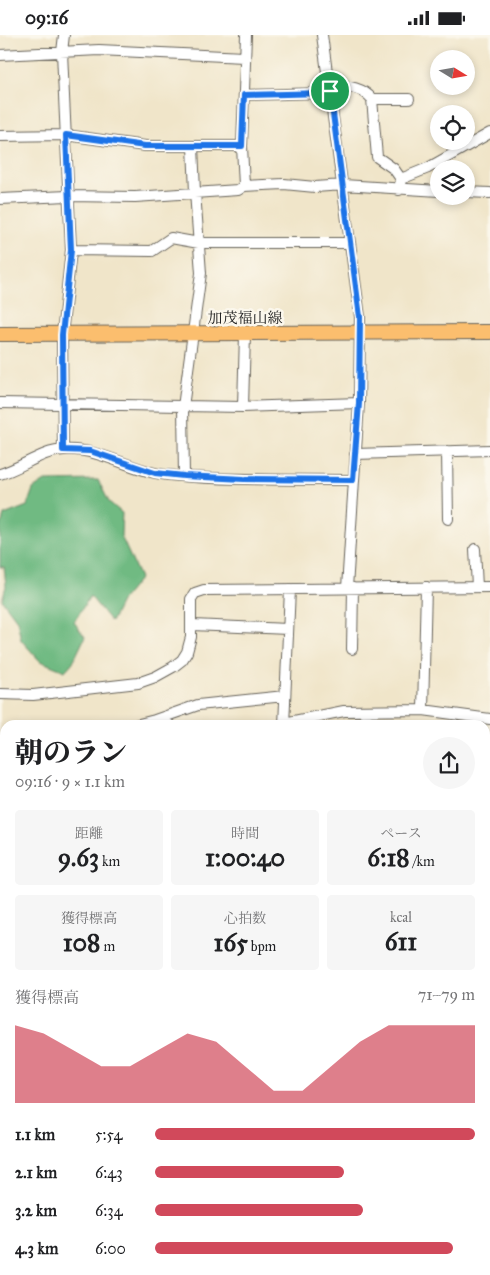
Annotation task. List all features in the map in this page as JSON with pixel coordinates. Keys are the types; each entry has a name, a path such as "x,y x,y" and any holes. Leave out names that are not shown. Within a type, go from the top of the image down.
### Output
{"main road":[{"name":"加茂福山線","path":"0,334 490,332"}],"street":[{"path":"63,450 62,335 71,250 62,52 64,35"},
{"path":"244,186 242,146 246,35"},
{"path":"322,35 361,334 359,403 353,480 350,588 352,649"},
{"path":"0,55 99,50 244,57"},
{"path":"244,95 324,93 335,88 354,87 367,92 372,99 377,157 394,169 400,184"},
{"path":"372,99 409,99"},
{"path":"400,184 490,133"},
{"path":"0,136 66,135 145,146 242,146"},
{"path":"184,476 184,407 201,273 195,192 194,146"},
{"path":"0,199 68,196 135,197 238,190 244,186 284,184 315,187 400,184 430,189"},
{"path":"475,192 490,193"},
{"path":"71,250 152,251 171,238 199,243 350,243"},
{"path":"243,407 245,334"},
{"path":"0,403 243,407 359,403"},
{"path":"0,474 18,468 49,452 63,450 90,451 155,473 184,476 244,479 353,480"},
{"path":"355,454 490,450"},
{"path":"446,451 448,519"},
{"path":"475,549 477,587"},
{"path":"423,710 426,587"},
{"path":"0,694 33,695 138,683 155,677 182,660 187,652 192,625 191,599 195,593 204,590 490,587"},
{"path":"284,720 290,589"},
{"path":"192,625 288,629"},
{"path":"152,720 198,705 285,696"},
{"path":"302,720 344,711 423,710 490,719"},
{"path":"366,720 367,711"}],"green space":[{"path":"98,480 109,502 122,513 121,536 140,578 122,600 111,622 90,596 74,622 85,637 73,662 65,671 40,661 21,640 17,620 2,600 6,586 4,567 0,567 0,529 4,515 27,506 33,489 45,481"}],"route":[{"path":"330,91 360,317 359,403 353,480 244,479 155,473 90,451 63,450 62,335 71,250 66,135 145,146 242,146 244,95 324,93 330,91"}]}
